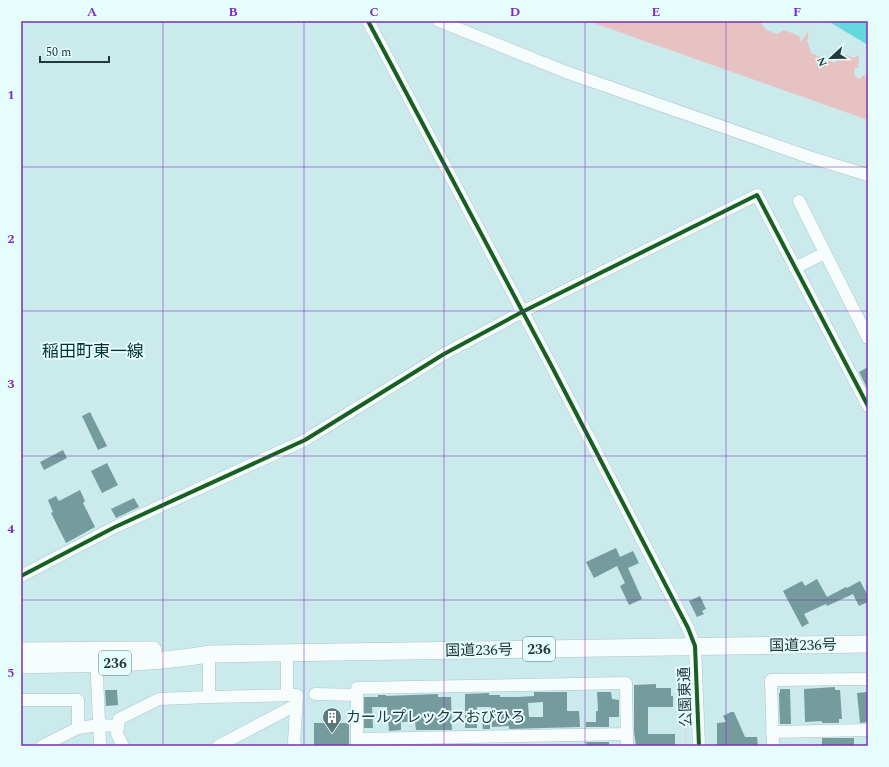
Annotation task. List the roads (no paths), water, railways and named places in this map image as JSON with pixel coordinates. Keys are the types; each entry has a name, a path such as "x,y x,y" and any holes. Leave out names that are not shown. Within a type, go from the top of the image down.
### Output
{"highway":[{"name":"国道236号","path":"21,651 96,657 177,660 209,654 868,644"},
{"name":"国道236号","path":"21,665 96,657"}],"street":[{"name":"公園東通","path":"368,21 551,365 688,628 695,646 699,746"},
{"path":"439,21 566,72 809,158 868,175"},
{"path":"21,576 115,527 305,440 444,354 522,312 757,195 868,406"},
{"path":"799,201 868,338"},
{"path":"795,268 825,253"},
{"path":"287,653 287,695"},
{"path":"209,654 210,697"},
{"path":"96,657 101,746"},
{"path":"772,746 771,680 868,679"},
{"path":"626,683 627,740 357,742 357,688 626,683"},
{"path":"315,694 357,695"},
{"path":"123,746 116,734 119,719 159,699 297,695 294,742 296,746"},
{"path":"21,700 78,700 78,728"},
{"path":"218,746 296,705"},
{"path":"42,746 78,728 99,725 118,726"},
{"path":"772,732 868,730"}],"water":[{"path":"828,21 868,21 868,45"}],"place":[{"name":"カールプレックスおびひろ","path":"332,734"}],"district":[{"name":"稲田町東一線","path":"93,351"}]}
